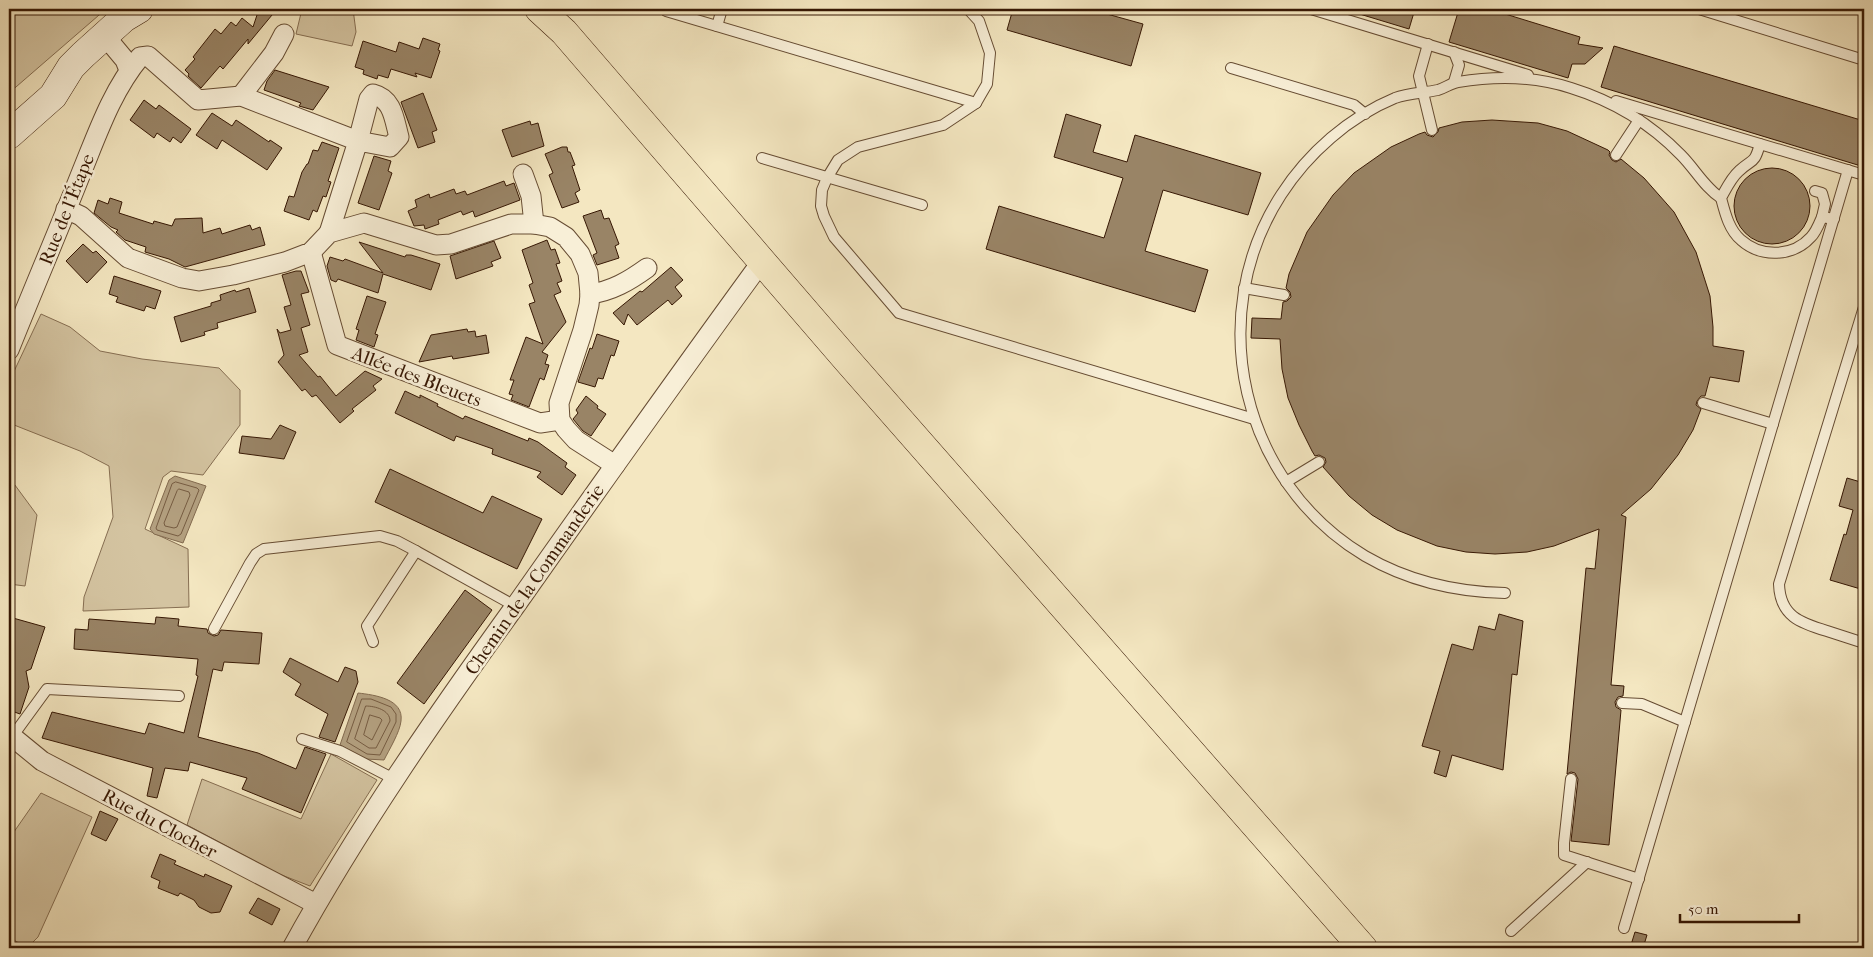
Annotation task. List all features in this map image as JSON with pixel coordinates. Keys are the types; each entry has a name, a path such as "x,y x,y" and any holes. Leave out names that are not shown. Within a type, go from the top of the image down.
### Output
{"main road":[{"path":"539,9 564,32 1362,948"},
{"path":"551,9 564,32"}],"street":[{"path":"9,135 53,96 75,63 124,18 139,9"},
{"path":"241,96 274,53 284,34"},
{"path":"66,209 81,216 128,258 182,278 199,281 233,276 285,262 311,252 329,232 358,141 241,96 198,100 148,56 140,57 129,70 125,60 106,36"},
{"name":"Rue de l'Étape","path":"9,350 98,128 129,70"},
{"path":"523,174 531,196 534,224"},
{"path":"329,232 364,223 436,245 451,244 511,224 534,224 550,227 566,237 580,254 588,273 590,294 583,330 559,403 560,420 576,440 615,465"},
{"name":"Allée des Bleuets","path":"311,252 337,345 540,423 560,420"},
{"name":"Chemin de la Commanderie","path":"292,948 361,829 421,738 762,261"},
{"path":"590,294 605,292 630,280 647,268"},
{"name":"Rue du Clocher","path":"10,735 42,761 316,904"}],"lane":[{"path":"717,26 722,9"},
{"path":"968,9 979,21 990,53 987,84 976,103 943,125 858,147 838,160 822,190 821,206 834,237 899,313 1254,418"},
{"path":"1311,9 1864,175"},
{"path":"1699,9 1864,60"},
{"path":"1734,20 1737,9"},
{"path":"666,11 976,103"},
{"path":"1428,44 1419,76 1432,130"},
{"path":"1454,52 1459,65 1454,82"},
{"path":"1232,68 1354,105 1364,114"},
{"path":"1505,593 1448,588 1415,579 1378,563 1351,547 1301,502 1286,482 1261,438 1245,386 1240,356 1244,288 1250,262 1258,240 1275,204 1288,184 1319,148 1364,114 1399,97 1443,89 1454,82 1502,77 1533,80 1568,87 1597,97 1639,120 1666,140 1683,156 1712,192 1721,198 1728,221 1740,240 1752,248 1766,253 1780,253 1792,250 1812,236 1822,217 1825,204 1822,193 1815,190"},
{"path":"1616,155 1639,120"},
{"path":"1721,198 1739,171 1756,158 1760,144"},
{"path":"762,158 922,206"},
{"path":"1624,928 1848,170"},
{"path":"1822,217 1834,219"},
{"path":"1244,288 1284,295"},
{"path":"1864,313 1779,584 1783,606 1803,624 1864,643"},
{"path":"1703,402 1773,424"},
{"path":"1286,482 1319,462"},
{"path":"214,629 250,563 256,554 264,549 271,546 380,536 397,541 416,550 515,606"},
{"path":"373,642 367,626 416,550"},
{"path":"10,735 47,689 179,696"},
{"path":"1622,703 1642,704 1685,722"},
{"path":"302,739 340,751 394,779"},
{"path":"1571,779 1564,855 1639,878"},
{"path":"1512,931 1586,862"}],"shaded area":[{"path":"9,9 106,9 9,93"},
{"path":"302,9 353,9 356,32 352,46 296,34"},
{"path":"41,314 70,327 100,351 142,359 219,368 240,390 240,425 203,475 171,471 163,477 145,529 188,549 189,607 83,611 84,597 113,517 109,466 80,451 9,423 9,382"},
{"path":"9,477 37,515 25,586 9,584"},
{"path":"331,754 377,780 310,886 279,874 187,825 202,779 301,819"},
{"path":"41,793 92,817 38,937 27,948 9,937 9,839"}],"water":[{"path":"175,476 206,486 183,543 154,534 150,529 169,480"},
{"path":"358,693 387,700 398,708 401,714 399,730 384,760 366,759 340,745"}],"building":[{"path":"259,9 277,9 248,44 248,39 223,69 220,66 201,88 188,76 189,74 185,70 195,59 193,57 215,29 221,34 231,22 236,26 242,18 253,27"},
{"path":"1013,9 1089,9 1143,24 1131,66 1007,30"},
{"path":"1354,9 1415,9 1409,29 1353,12"},
{"path":"1459,9 1489,9 1580,37 1578,44 1603,48 1585,64 1572,64 1568,78 1449,42"},
{"path":"423,38 440,44 438,50 440,51 431,78 415,73 417,77 391,69 388,78 378,75 377,79 363,74 364,70 355,67 363,41 396,52 399,42 419,49"},
{"path":"1614,46 1864,121 1864,156 1861,166 1601,87"},
{"path":"275,70 329,87 313,110 299,106 301,103 264,90 267,81"},
{"path":"423,93 437,130 432,132 435,142 418,148 401,102"},
{"path":"144,100 156,109 159,105 191,129 181,143 173,137 170,142 157,133 154,138 130,120"},
{"path":"212,113 232,126 236,120 269,142 270,140 282,148 267,170 222,140 217,149 196,135"},
{"path":"1066,114 1101,125 1093,152 1127,162 1135,135 1261,173 1248,215 1163,190 1145,251 1208,270 1195,312 986,249 999,206 1104,238 1123,178 1054,157"},
{"path":"1492,120 1538,123 1567,131 1608,150 1612,160 1616,162 1621,159 1644,178 1674,212 1696,252 1710,296 1713,346 1744,351 1739,382 1710,377 1705,396 1701,396 1697,401 1696,405 1701,409 1693,430 1678,455 1651,489 1621,515 1626,517 1611,685 1624,686 1623,696 1618,697 1615,702 1616,707 1621,710 1609,845 1571,841 1578,779 1575,773 1567,774 1586,568 1595,569 1599,529 1554,546 1527,552 1495,554 1466,552 1437,546 1397,530 1372,515 1349,496 1323,467 1326,462 1325,458 1319,455 1315,456 1288,398 1282,369 1280,339 1251,338 1252,318 1281,319 1283,302 1291,297 1290,292 1286,288 1289,274 1307,232 1333,195 1354,173 1391,147 1419,134 1425,132 1433,137 1439,128 1462,122"},
{"path":"530,121 531,125 538,123 544,146 512,157 502,130"},
{"path":"322,142 339,148 328,181 331,182 326,197 323,196 317,212 313,210 309,220 284,211 289,196 294,197 302,172 308,164 313,150 318,151"},
{"path":"562,147 567,147 568,152 570,152 575,165 572,166 580,190 575,193 579,202 562,208 549,175 553,173 545,154"},
{"path":"374,156 391,161 388,171 392,173 379,210 358,203"},
{"path":"1772,168 1786,171 1799,179 1807,192 1810,206 1807,220 1799,233 1786,241 1772,244 1758,241 1745,233 1737,220 1734,206 1737,192 1745,179 1758,171"},
{"path":"504,181 506,186 514,183 520,200 475,217 473,211 463,215 461,211 438,220 439,224 425,229 424,225 414,226 408,211 417,207 415,200 429,194 430,198 454,189 456,194 465,191 467,195"},
{"path":"110,198 122,202 119,213 153,224 154,221 172,226 175,219 202,218 203,233 220,228 222,234 250,225 252,230 260,227 265,245 185,267 169,259 145,252 146,247 125,240 116,232 118,230 111,227 94,213 98,200 108,204"},
{"path":"601,210 604,219 609,218 619,244 615,246 619,258 597,265 593,255 597,253 583,216"},
{"path":"547,240 551,250 555,249 560,263 556,264 562,281 557,283 561,292 554,295 566,322 542,352 548,355 545,364 549,365 544,380 540,378 529,407 511,400 513,395 509,394 514,380 510,380 526,337 543,344 529,304 535,302 529,285 533,283 522,250"},
{"path":"494,241 501,258 491,262 493,266 456,279 450,256"},
{"path":"359,242 405,257 406,255 411,255 440,264 431,290 383,274 378,293 338,279 336,282 331,280 327,266 330,257 343,261 345,259 383,273"},
{"path":"83,244 93,253 96,251 107,262 87,283 66,261"},
{"path":"671,267 683,280 675,287 682,296 672,305 668,300 637,325 628,314 624,325 613,313 640,291 642,292"},
{"path":"301,271 309,292 301,294 310,325 301,328 308,352 299,355 318,377 320,376 336,396 365,371 382,379 373,386 376,390 352,409 354,411 340,423 316,395 312,397 305,389 302,391 278,362 284,355 277,329 280,333 291,330 284,307 291,305 282,275"},
{"path":"114,276 161,291 155,309 146,306 144,311 116,302 118,297 109,294"},
{"path":"249,288 256,312 217,323 218,328 204,332 205,335 181,342 174,317 211,306 211,303 221,300 220,295"},
{"path":"367,296 386,302 375,334 378,335 374,347 356,340 359,330 356,329"},
{"path":"467,329 468,332 475,331 476,337 486,335 489,353 453,359 452,356 419,362 431,335"},
{"path":"597,334 619,341 614,356 611,355 603,379 598,378 595,387 578,382"},
{"path":"405,391 420,398 420,395 463,419 465,416 528,441 529,438 538,442 567,463 565,467 576,475 562,495 537,477 541,472 492,454 493,449 456,436 454,441 395,413"},
{"path":"586,396 598,406 597,408 606,414 591,436 583,431 573,419 578,413 576,410"},
{"path":"280,425 296,432 284,459 239,453 242,436 271,439"},
{"path":"390,469 483,513 492,496 542,519 517,569 375,502"},
{"path":"1847,478 1864,483 1864,590 1830,580 1853,510 1839,506"},
{"path":"465,590 492,610 424,704 397,683"},
{"path":"1499,614 1523,621 1517,675 1512,674 1503,770 1452,755 1446,777 1434,773 1440,751 1422,746 1452,644 1473,650 1479,626 1495,630"},
{"path":"156,617 179,619 178,626 207,629 208,633 214,636 218,635 221,630 262,633 259,664 224,662 222,671 213,669 198,737 258,753 296,769 305,747 326,754 301,813 242,789 247,778 190,762 188,771 165,768 157,798 147,796 153,768 42,738 52,712 145,734 149,723 184,733 198,676 196,675 198,659 74,649 75,629 88,630 89,619 155,624"},
{"path":"13,618 45,627 31,669 26,671 29,687 20,714 9,710 9,631"},
{"path":"290,658 338,682 345,667 356,671 358,682 335,742 319,737 328,714 295,695 301,684 283,672"},
{"path":"100,811 118,819 106,841 91,834"},
{"path":"160,854 176,861 174,864 204,877 205,874 232,886 220,912 211,913 199,907 194,900 180,893 178,896 158,888 160,881 151,877"},
{"path":"258,898 280,909 272,925 249,913"},
{"path":"1635,932 1647,935 1643,948 1630,948"}]}
